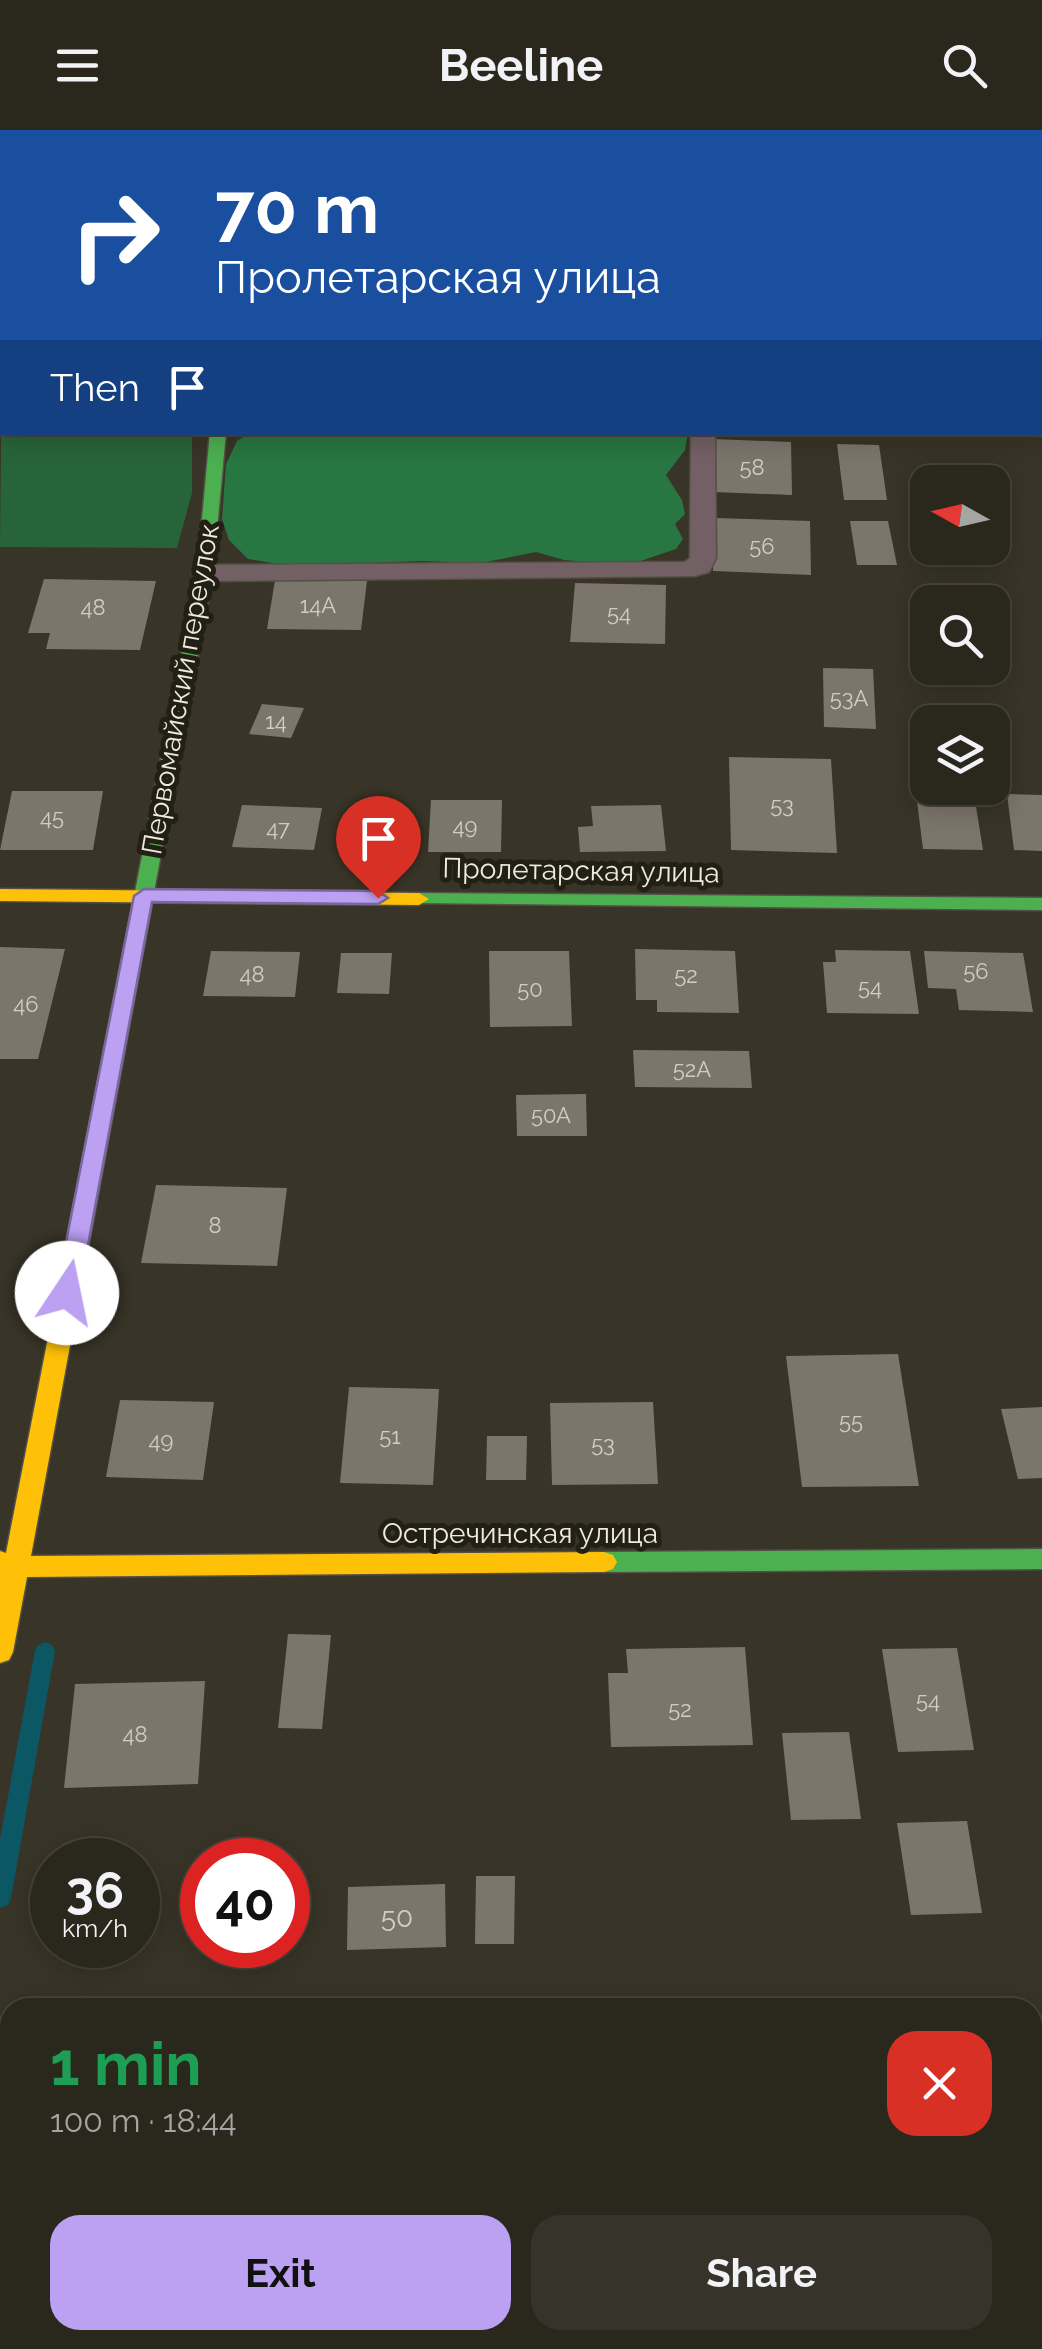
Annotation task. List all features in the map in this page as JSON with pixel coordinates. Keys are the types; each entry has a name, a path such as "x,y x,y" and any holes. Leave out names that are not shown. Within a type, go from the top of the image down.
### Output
{"street":[{"name":"Первомайский переулок","path":"0,1652 7,1564 144,896 205,573 218,435"},
{"name":"Пролетарская улица","path":"0,895 1042,904"},
{"name":"Остречинская улица","path":"7,1564 1042,1559"}],"lane":[{"path":"205,573 686,570 700,566 703,558 702,435"}],"green space":[{"path":"1,435 192,435 192,493 177,548 0,547"},
{"path":"246,435 688,435 685,450 666,475 682,500 685,514 675,524 683,539 676,549 629,565 564,560 536,552 481,563 291,566 248,559 229,540 222,519 226,464 237,441"}],"building":[{"path":"714,439 791,442 792,495 713,492"},
{"path":"837,444 879,445 887,500 844,500"},
{"path":"715,518 810,521 811,575 713,571"},
{"path":"850,521 888,521 897,565 857,565"},
{"path":"44,579 156,581 140,650 46,649 50,633 28,633"},
{"path":"275,580 367,581 361,630 267,629"},
{"path":"575,583 666,585 665,644 570,642"},
{"path":"823,668 873,669 876,729 824,727"},
{"path":"262,704 304,708 291,738 249,734"},
{"path":"729,757 831,759 837,853 731,850"},
{"path":"12,791 103,791 93,850 0,850"},
{"path":"1010,794 1042,795 1042,851 1014,850"},
{"path":"431,800 502,800 501,852 428,852"},
{"path":"242,805 322,808 314,850 232,847"},
{"path":"661,805 666,851 580,852 578,827 593,826 591,806"},
{"path":"918,805 976,805 983,850 923,849"},
{"path":"0,947 65,949 38,1059 0,1059"},
{"path":"635,949 735,951 739,1013 657,1012 657,1000 636,1000"},
{"path":"835,950 910,951 919,1014 827,1013 823,962 836,962"},
{"path":"211,951 300,952 295,997 203,996"},
{"path":"489,951 569,951 572,1026 490,1027"},
{"path":"924,951 1023,953 1033,1012 959,1010 956,989 928,988"},
{"path":"341,953 392,953 389,994 337,993"},
{"path":"633,1050 749,1051 752,1088 635,1087"},
{"path":"586,1094 587,1136 517,1136 516,1095"},
{"path":"156,1185 287,1188 277,1266 141,1263"},
{"path":"898,1354 919,1486 802,1487 786,1356"},
{"path":"349,1387 439,1389 433,1485 340,1483"},
{"path":"120,1400 214,1402 203,1480 106,1477"},
{"path":"653,1402 658,1484 552,1485 550,1403"},
{"path":"1042,1407 1042,1478 1018,1479 1001,1409"},
{"path":"487,1436 527,1436 526,1480 486,1480"},
{"path":"288,1634 331,1635 322,1729 278,1728"},
{"path":"745,1647 753,1745 611,1747 608,1673 628,1673 626,1649"},
{"path":"957,1648 974,1750 898,1752 882,1649"},
{"path":"205,1681 198,1784 64,1788 75,1684"},
{"path":"849,1732 861,1819 791,1820 782,1733"},
{"path":"967,1821 982,1913 911,1915 897,1823"},
{"path":"476,1876 515,1876 514,1944 475,1944"},
{"path":"445,1884 446,1947 347,1950 348,1887"}],"waterway":[{"path":"0,1898 45,1651"}],"traffic: fast":[{"path":"124,1000 205,573 218,435"},
{"path":"419,899 1042,904"},
{"path":"604,1562 1042,1559"}],"traffic: slow":[{"path":"0,895 419,899"},
{"path":"0,1652 124,1000"},
{"path":"0,1561 15,1567 604,1562"}],"route":[{"path":"67,1293 144,896 378,898"}]}
